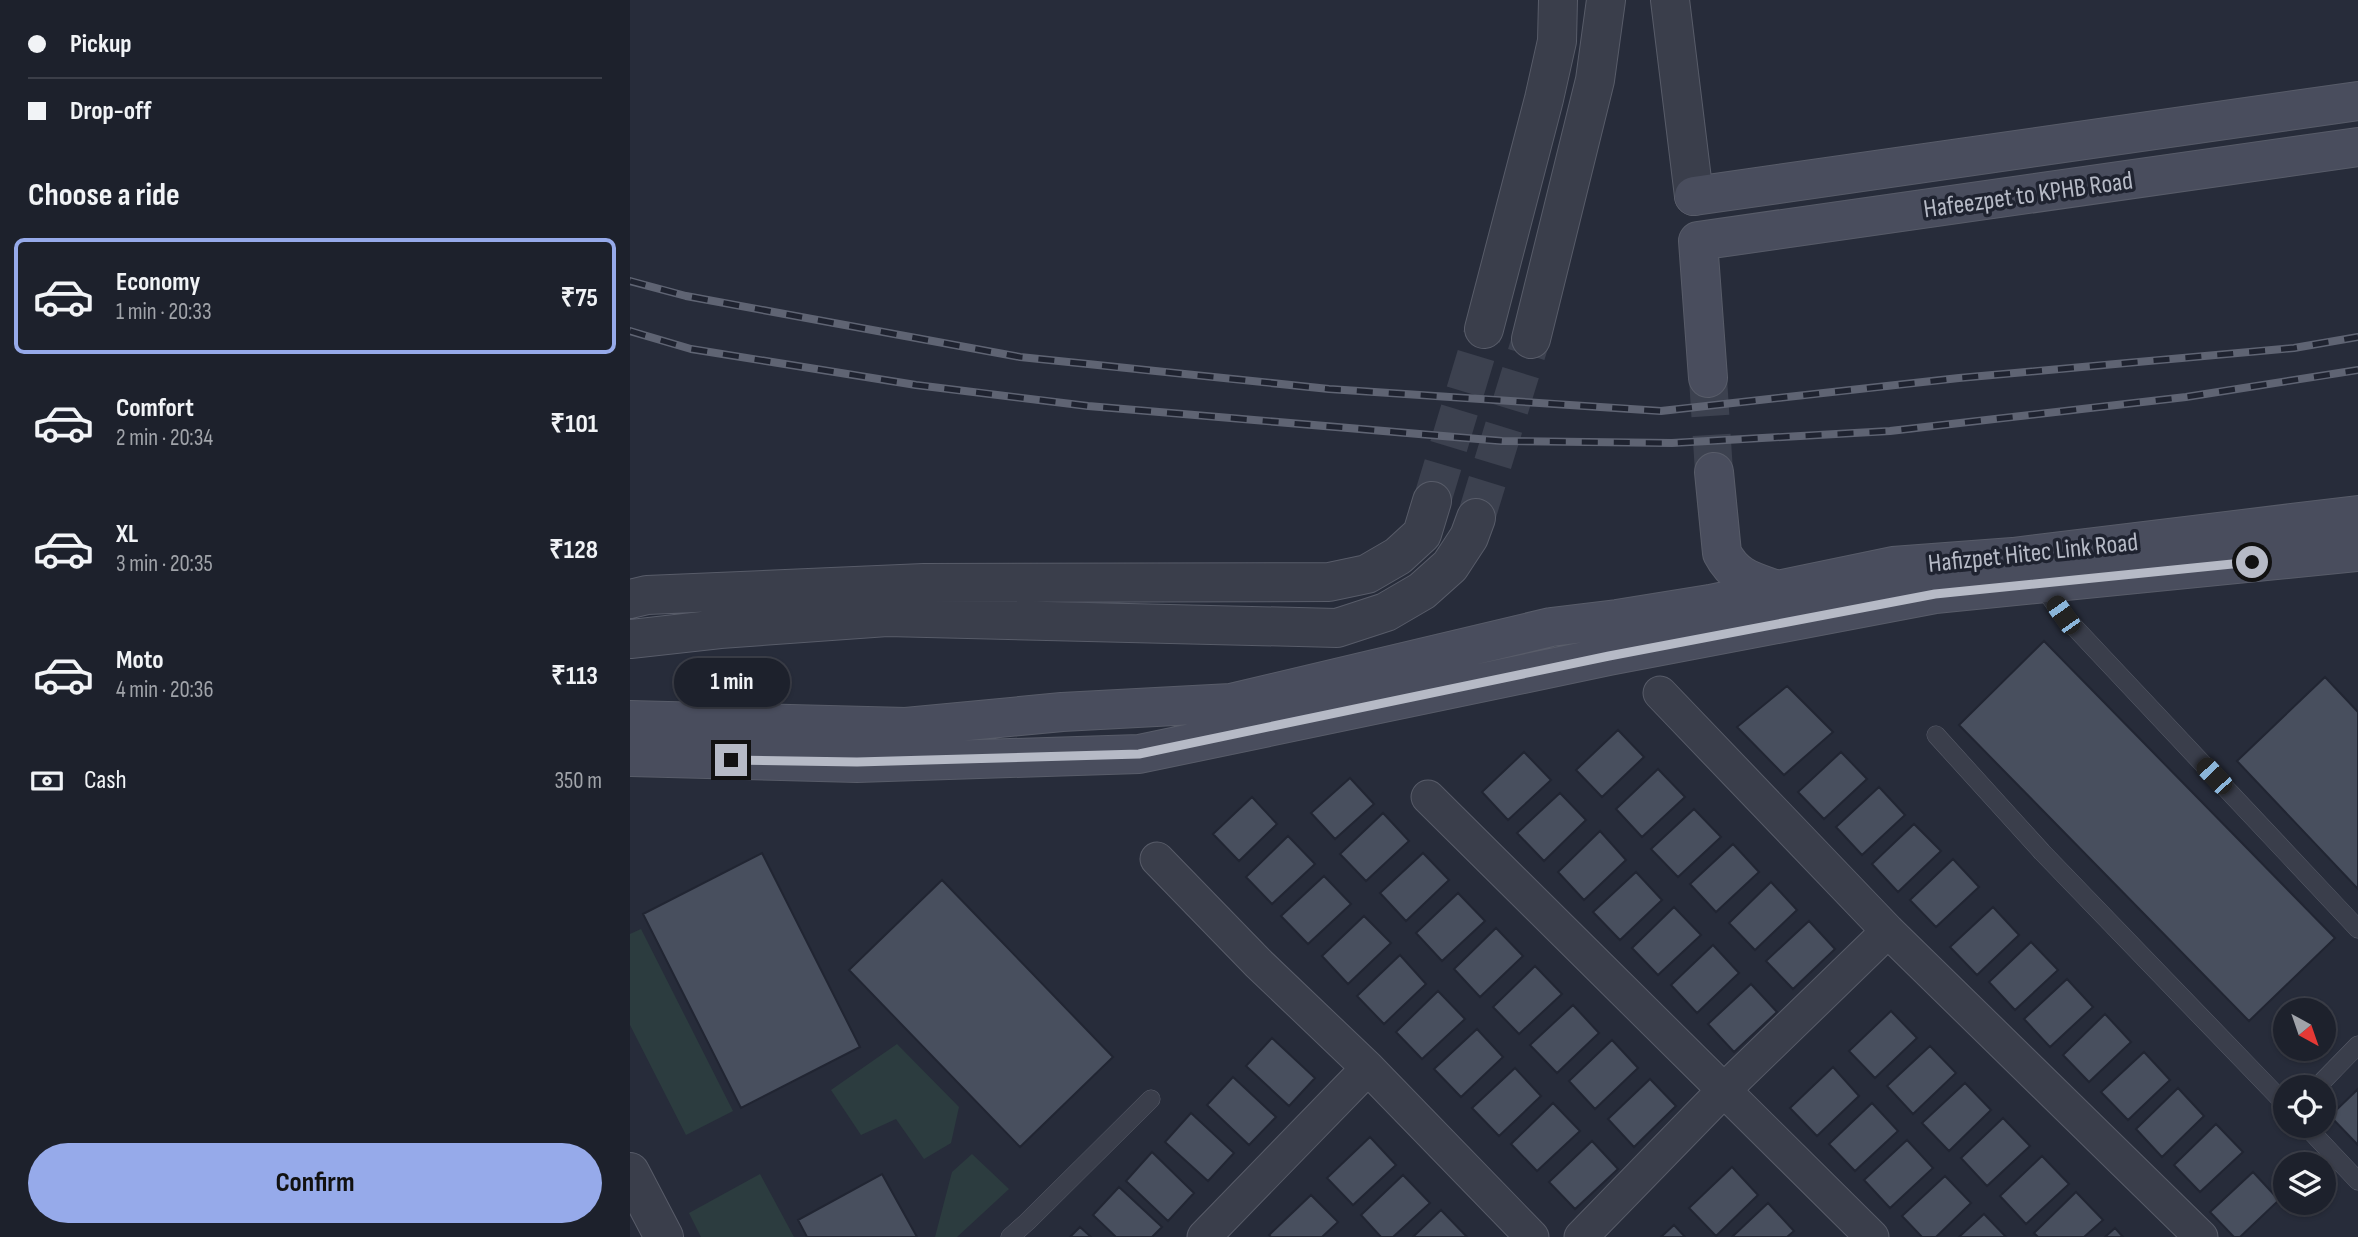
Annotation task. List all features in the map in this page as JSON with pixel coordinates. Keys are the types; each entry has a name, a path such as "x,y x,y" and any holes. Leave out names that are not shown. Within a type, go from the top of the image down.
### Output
{"main road":[{"path":"1694,196 2358,101"},
{"name":"Hafeezpet to KPHB Road","path":"1708,378 1698,241 2358,146"},
{"path":"1714,472 1722,553 1735,572 1748,580 1777,590"},
{"name":"Hafizpet Hitec Link Road","path":"630,720 906,727 1062,712 1231,703 1550,627 1617,620 1710,604 1893,566 2013,557 2358,515"},
{"path":"630,757 857,762 1139,754 1609,656 1935,594 2358,552"}],"street":[{"path":"1483,329 1557,41 1558,0"},
{"path":"1531,340 1595,80 1606,0"},
{"path":"1670,0 1694,196"},
{"path":"630,599 647,595 924,583 1329,582 1367,574 1398,556 1422,534 1432,501"},
{"path":"630,639 720,629 887,617 1337,628 1386,612 1422,591 1450,566 1469,537 1476,518"},
{"path":"1660,693 1888,931 2201,1237"},
{"path":"1428,797 1872,1237"},
{"path":"1157,859 1258,963 1368,1068 1532,1237"},
{"path":"1581,1237 1723,1091 1888,931"},
{"path":"1212,1234 1368,1068"},
{"path":"635,1191 664,1237"}],"lane":[{"path":"2040,583 2063,615 2358,929"},
{"path":"1936,735 2042,852 2273,1092"},
{"path":"2329,1075 2358,1045"},
{"path":"1010,1237 1151,1099"},
{"path":"2317,1138 2358,1181"}],"shaded area":[{"path":"641,929 733,1111 686,1135 630,1025 630,934"},
{"path":"897,1044 959,1107 951,1143 924,1159 896,1119 861,1135 831,1090"},
{"path":"972,1154 1009,1189 957,1237 935,1237 952,1172"},
{"path":"760,1174 794,1237 701,1237 689,1213"}],"building":[{"path":"2044,641 2335,938 2249,1021 1959,725"},
{"path":"2325,677 2358,712 2358,889 2237,761"},
{"path":"1787,686 1833,732 1784,775 1737,727"},
{"path":"1618,730 1644,757 1602,797 1576,770"},
{"path":"1524,752 1551,780 1508,820 1482,792"},
{"path":"1841,752 1867,779 1824,819 1798,792"},
{"path":"1658,769 1685,797 1642,837 1616,809"},
{"path":"1350,778 1374,804 1335,839 1311,813"},
{"path":"1879,787 1905,815 1862,855 1836,827"},
{"path":"1560,793 1586,820 1544,861 1517,833"},
{"path":"1252,797 1277,824 1239,861 1213,834"},
{"path":"1694,809 1721,837 1678,877 1651,849"},
{"path":"1383,813 1409,841 1366,881 1340,854"},
{"path":"1914,824 1941,851 1898,892 1872,864"},
{"path":"1600,831 1626,860 1584,900 1558,872"},
{"path":"1288,836 1315,864 1272,904 1246,877"},
{"path":"1733,844 1759,872 1716,912 1690,884"},
{"path":"762,853 860,1047 741,1108 643,914"},
{"path":"1423,853 1449,880 1406,921 1380,893"},
{"path":"1953,859 1979,887 1936,927 1910,900"},
{"path":"1636,872 1662,900 1620,940 1593,912"},
{"path":"1324,876 1351,904 1308,944 1281,916"},
{"path":"942,880 1113,1057 1020,1147 849,970"},
{"path":"1771,882 1797,910 1755,950 1729,923"},
{"path":"1458,893 1485,921 1442,961 1416,933"},
{"path":"1674,907 1701,935 1658,975 1632,948"},
{"path":"1993,907 2019,935 1977,975 1950,947"},
{"path":"1364,916 1391,943 1348,984 1322,956"},
{"path":"1809,921 1835,949 1793,989 1766,961"},
{"path":"1496,928 1523,956 1480,997 1454,969"},
{"path":"2031,942 2058,970 2015,1010 1989,982"},
{"path":"1713,945 1739,973 1697,1013 1671,985"},
{"path":"1400,955 1426,984 1384,1024 1357,996"},
{"path":"1535,966 1562,994 1519,1034 1493,1007"},
{"path":"2067,979 2093,1007 2050,1047 2024,1019"},
{"path":"1751,984 1777,1012 1734,1052 1708,1024"},
{"path":"1438,991 1465,1019 1422,1059 1396,1032"},
{"path":"1573,1005 1599,1033 1557,1073 1530,1045"},
{"path":"1891,1011 1917,1038 1875,1078 1849,1051"},
{"path":"2105,1014 2131,1042 2089,1082 2063,1055"},
{"path":"1477,1029 1503,1057 1461,1097 1434,1069"},
{"path":"1272,1038 1315,1078 1289,1106 1246,1066"},
{"path":"1612,1040 1638,1068 1595,1109 1569,1081"},
{"path":"1930,1046 1956,1073 1913,1114 1887,1086"},
{"path":"2144,1052 2170,1080 2128,1120 2101,1092"},
{"path":"1833,1067 1859,1096 1817,1136 1790,1108"},
{"path":"1515,1068 1541,1096 1499,1136 1472,1108"},
{"path":"1233,1077 1276,1117 1249,1145 1207,1105"},
{"path":"1650,1079 1676,1106 1634,1147 1608,1119"},
{"path":"1965,1083 1991,1110 1949,1151 1922,1123"},
{"path":"2178,1088 2204,1116 2162,1157 2136,1129"},
{"path":"2358,1089 2358,1145 2336,1122 2336,1110"},
{"path":"1553,1103 1580,1131 1537,1171 1511,1144"},
{"path":"1872,1103 1898,1131 1855,1171 1829,1144"},
{"path":"1191,1113 1234,1153 1208,1181 1165,1142"},
{"path":"2003,1118 2030,1146 1987,1186 1961,1158"},
{"path":"2216,1124 2243,1152 2200,1192 2174,1165"},
{"path":"1370,1137 1396,1165 1353,1205 1327,1178"},
{"path":"1907,1140 1933,1168 1890,1208 1864,1180"},
{"path":"1592,1141 1618,1169 1575,1209 1549,1182"},
{"path":"1152,1152 1194,1193 1168,1221 1126,1181"},
{"path":"2042,1156 2069,1184 2026,1224 2000,1196"},
{"path":"1732,1167 1758,1195 1716,1236 1689,1208"},
{"path":"2253,1172 2273,1194 2273,1206 2240,1237 2234,1237 2210,1212"},
{"path":"882,1174 917,1237 807,1237 798,1220"},
{"path":"1403,1175 1430,1203 1393,1237 1381,1237 1361,1215"},
{"path":"1945,1176 1971,1203 1936,1237 1922,1237 1902,1216"},
{"path":"1119,1187 1162,1227 1152,1237 1116,1237 1093,1215"},
{"path":"2076,1192 2103,1220 2084,1237 2038,1237 2034,1233"},
{"path":"1311,1195 1338,1222 1322,1237 1269,1235"},
{"path":"1768,1203 1794,1231 1787,1237 1732,1237"},
{"path":"1441,1210 1467,1237 1413,1237"},
{"path":"1984,1214 2006,1237 1959,1237"},
{"path":"1674,1225 1685,1237 1661,1237"},
{"path":"1080,1227 1091,1237 1070,1237"},
{"path":"2115,1228 2123,1237 2105,1237"}],"tunnel":[{"path":"1432,501 1484,329"},
{"path":"1476,518 1531,339"},
{"path":"1708,378 1714,472"}],"railway":[{"path":"630,281 686,296 1020,357 1329,389 1661,411 1959,378 2294,348 2358,337"},
{"path":"630,331 691,349 916,385 1088,406 1502,441 1672,443 1890,431 2186,397 2358,370"}],"route":[{"path":"731,760 857,762 1139,754 1609,656 1935,594 2252,562"}]}
